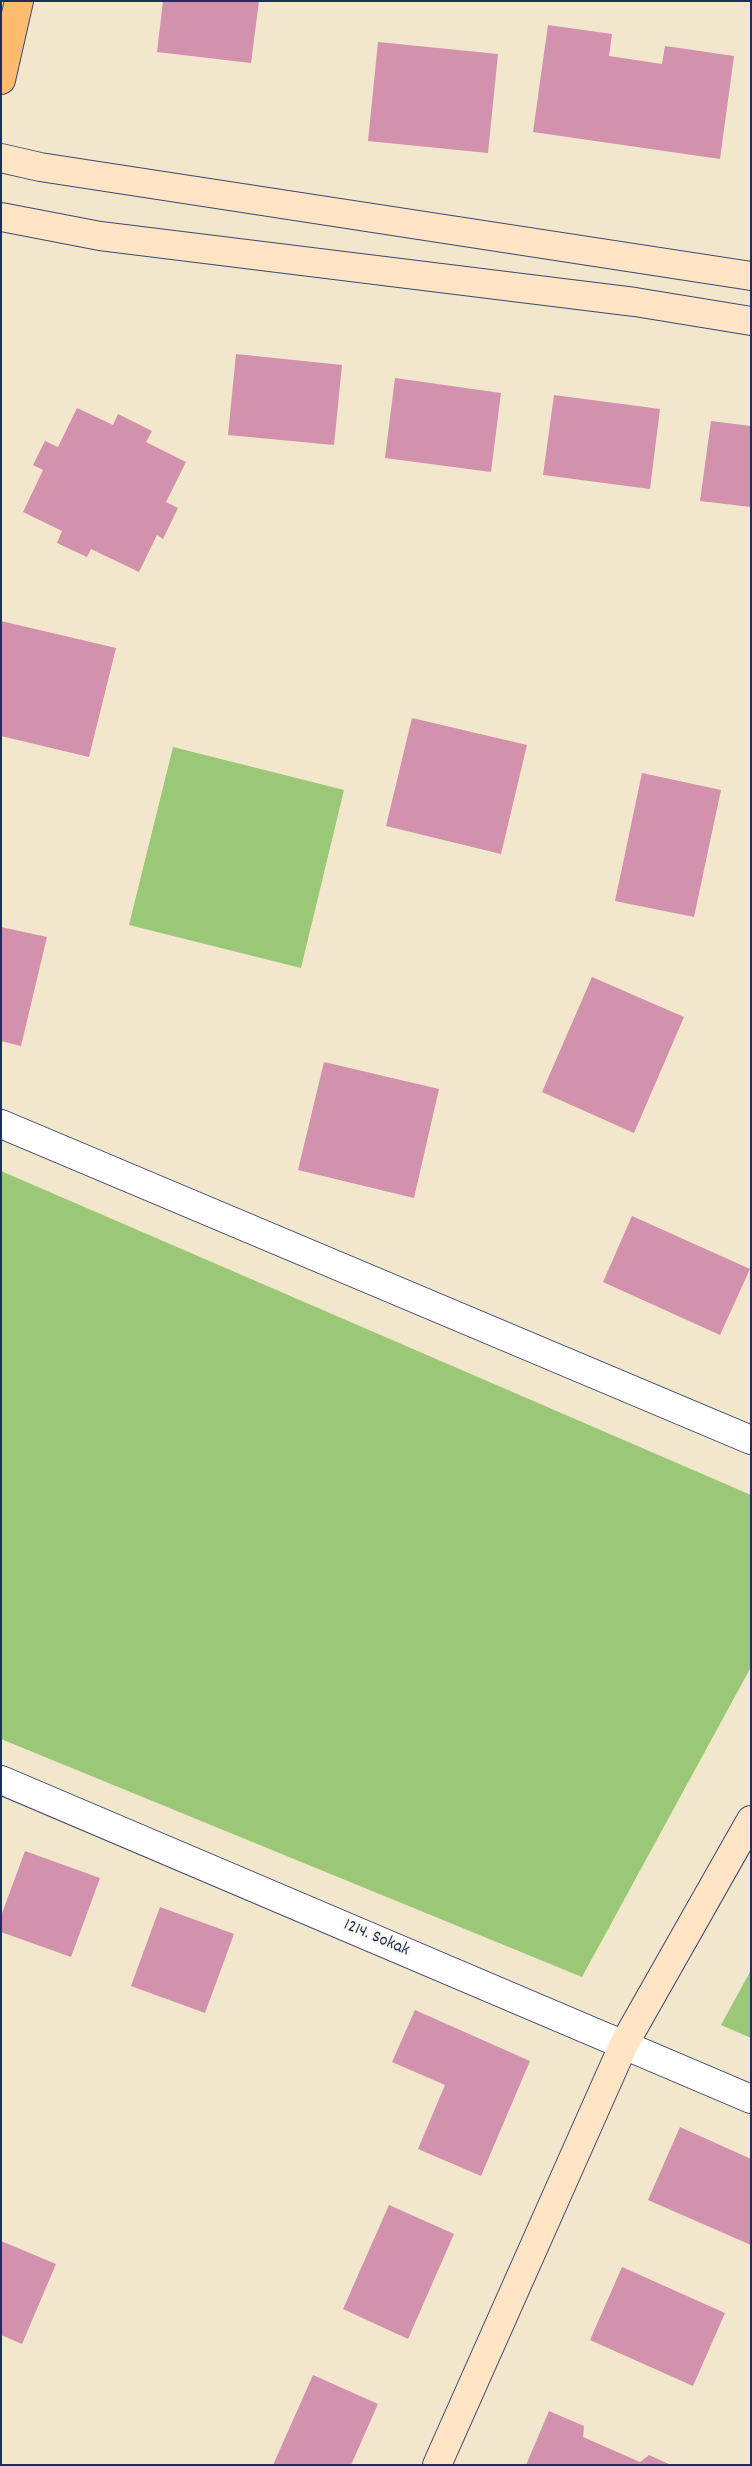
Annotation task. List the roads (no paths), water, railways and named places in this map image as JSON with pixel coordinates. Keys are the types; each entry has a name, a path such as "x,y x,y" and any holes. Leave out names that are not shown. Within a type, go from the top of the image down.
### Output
{"main road":[{"path":"1,80 19,1"},
{"path":"1,158 59,170 751,276"},
{"path":"1,217 100,236 635,302 751,321"},
{"path":"437,2465 624,2044 751,1820"}],"street":[{"path":"1,1124 751,1440"},
{"name":"1214. Sokak","path":"1,1780 751,2099"}]}
